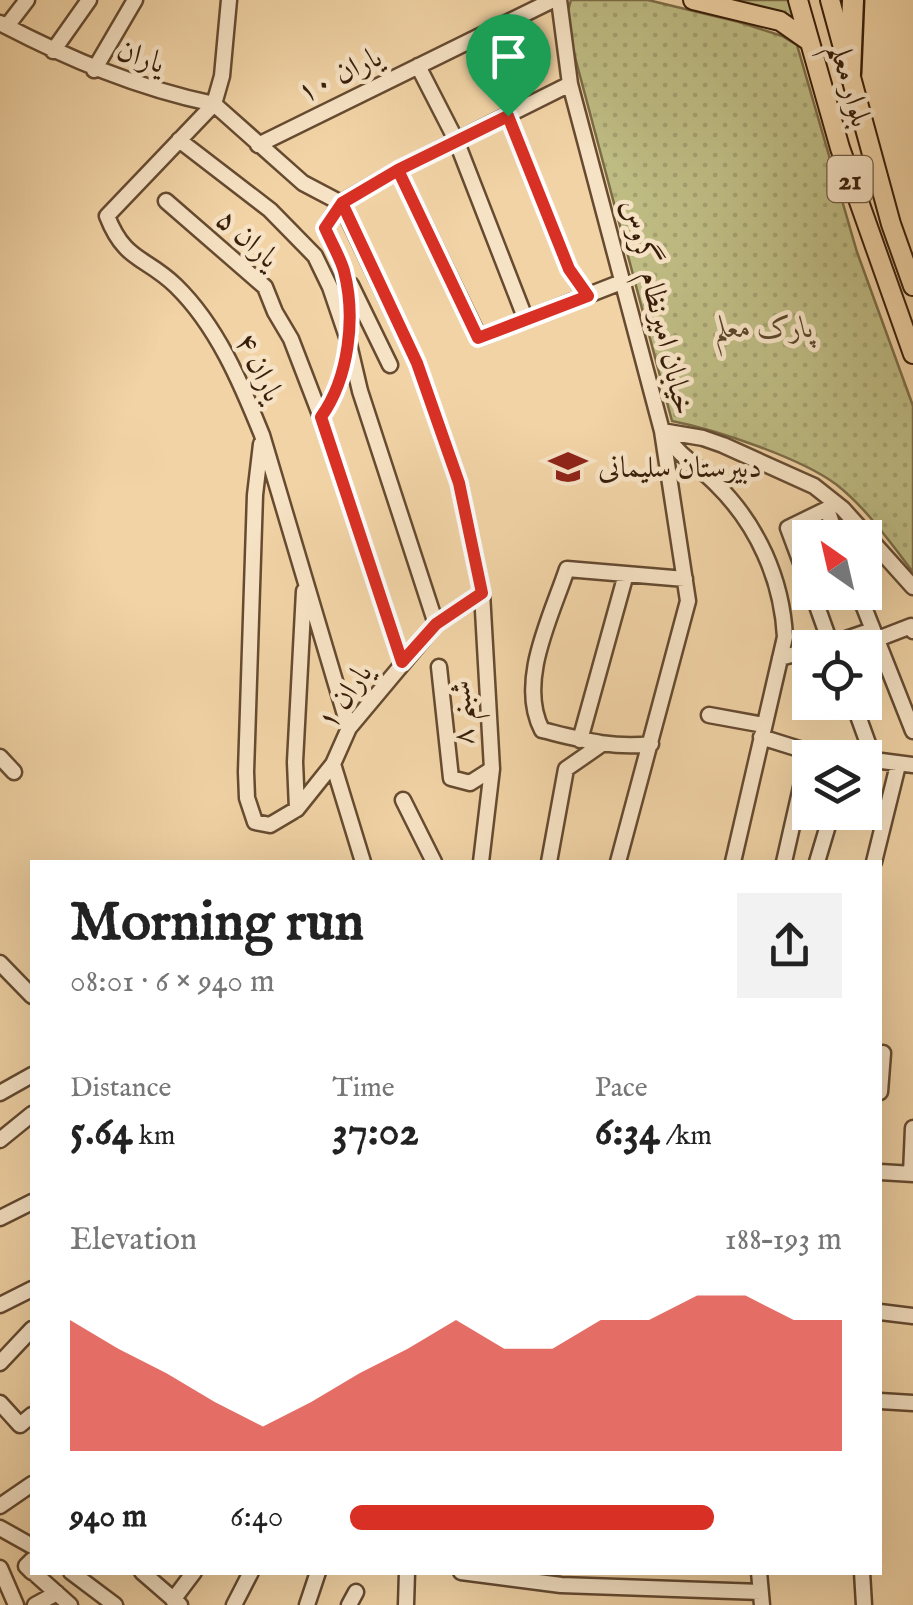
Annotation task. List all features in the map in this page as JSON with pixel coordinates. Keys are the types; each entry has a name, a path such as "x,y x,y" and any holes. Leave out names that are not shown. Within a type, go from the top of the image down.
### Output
{"highway":[{"name":"21","path":"850,73 853,0"}],"main road":[{"path":"693,0 780,21 810,42"},
{"name":"بلوار معلم","path":"798,0 846,165 913,354"},
{"name":"بلوار معلم","path":"830,0 913,286"}],"street":[{"path":"4,24 27,0"},
{"path":"53,51 89,0"},
{"path":"94,70 135,0"},
{"path":"229,0 222,76 214,104 303,183 342,203"},
{"name":"یاران ۱۰","path":"258,145 556,0"},
{"name":"خیابان امیرنظام گروس","path":"556,0 570,84 662,431 688,601 619,860"},
{"name":"یاران","path":"4,24 94,70 162,93 214,104"},
{"path":"418,66 456,140 526,320"},
{"path":"390,365 325,228 342,203 398,170 570,84"},
{"name":"یاران ۴","path":"214,104 107,216 117,242 176,285 207,322 245,393 262,435 349,728"},
{"path":"508,116 569,269 588,296"},
{"path":"179,140 270,210 315,256 348,340 360,391 436,624"},
{"path":"398,170 478,338 624,280"},
{"name":"یاران ۵","path":"166,201 265,287 292,339 402,662"},
{"name":"شبنم ۸","path":"342,203 417,363 459,483 482,593 492,769 481,860"},
{"path":"321,417 341,376 348,340 344,270"},
{"path":"662,431 703,438 814,486 843,509 913,586"},
{"path":"662,431 679,455 713,480 746,514 772,571 784,617 785,636 733,860"},
{"path":"262,435 255,495 246,772 255,822 270,825 297,808 295,762 305,580"},
{"path":"805,520 827,510 831,520"},
{"path":"651,744 602,744 542,730 532,712 531,680 567,568 685,579"},
{"path":"580,740 626,574"},
{"name":"یاران ۱","path":"297,808 333,764 349,728 402,662 436,624 482,593"},
{"path":"882,633 911,626 913,631"},
{"path":"780,658 792,655"},
{"path":"882,657 913,731"},
{"path":"439,666 451,778 470,784 492,769"},
{"path":"710,715 792,744"},
{"path":"549,860 566,769 602,744"},
{"path":"0,756 14,772"},
{"path":"333,764 362,860"},
{"path":"906,765 913,776"},
{"path":"875,860 906,765"},
{"path":"403,800 433,860"},
{"path":"784,860 792,827"},
{"path":"818,860 827,830"},
{"path":"0,962 30,994"},
{"path":"882,1066 883,1053"},
{"path":"0,1093 30,1076"},
{"path":"0,1140 30,1116"},
{"path":"882,1172 912,1174 913,1128"},
{"path":"0,1218 30,1203"},
{"path":"0,1305 30,1290"},
{"path":"882,1312 913,1316"},
{"path":"0,1363 30,1331"},
{"path":"882,1400 913,1402"},
{"path":"0,1404 20,1425 30,1417"},
{"path":"0,1506 30,1485"},
{"path":"0,1528 30,1545"},
{"path":"0,1568 16,1605"},
{"path":"36,1575 70,1605"},
{"path":"74,1575 114,1605"},
{"path":"145,1575 177,1603 192,1575"},
{"path":"234,1605 249,1575"},
{"path":"308,1605 317,1575"},
{"path":"406,1605 407,1575"},
{"path":"484,1575 561,1585 762,1598"},
{"path":"862,1575 864,1605"},
{"path":"35,1605 56,1593"}],"green space":[{"name":"پارک معلم","path":"571,0 648,0 739,22 797,45 857,252 913,406 913,572 882,531 882,520 873,520 837,485 758,446 672,421 571,42 567,14"},
{"path":"734,0 789,0 794,17 791,19"}],"place":[{"name":"دبیرستان سلیمانی","path":"568,467"}],"route":[{"path":"508,116 398,170 342,203 325,228 344,270 349,307 341,376 321,417 402,662 436,624 482,593 459,483 417,363 342,203 398,170 478,338 588,296 569,269 508,116"}]}
